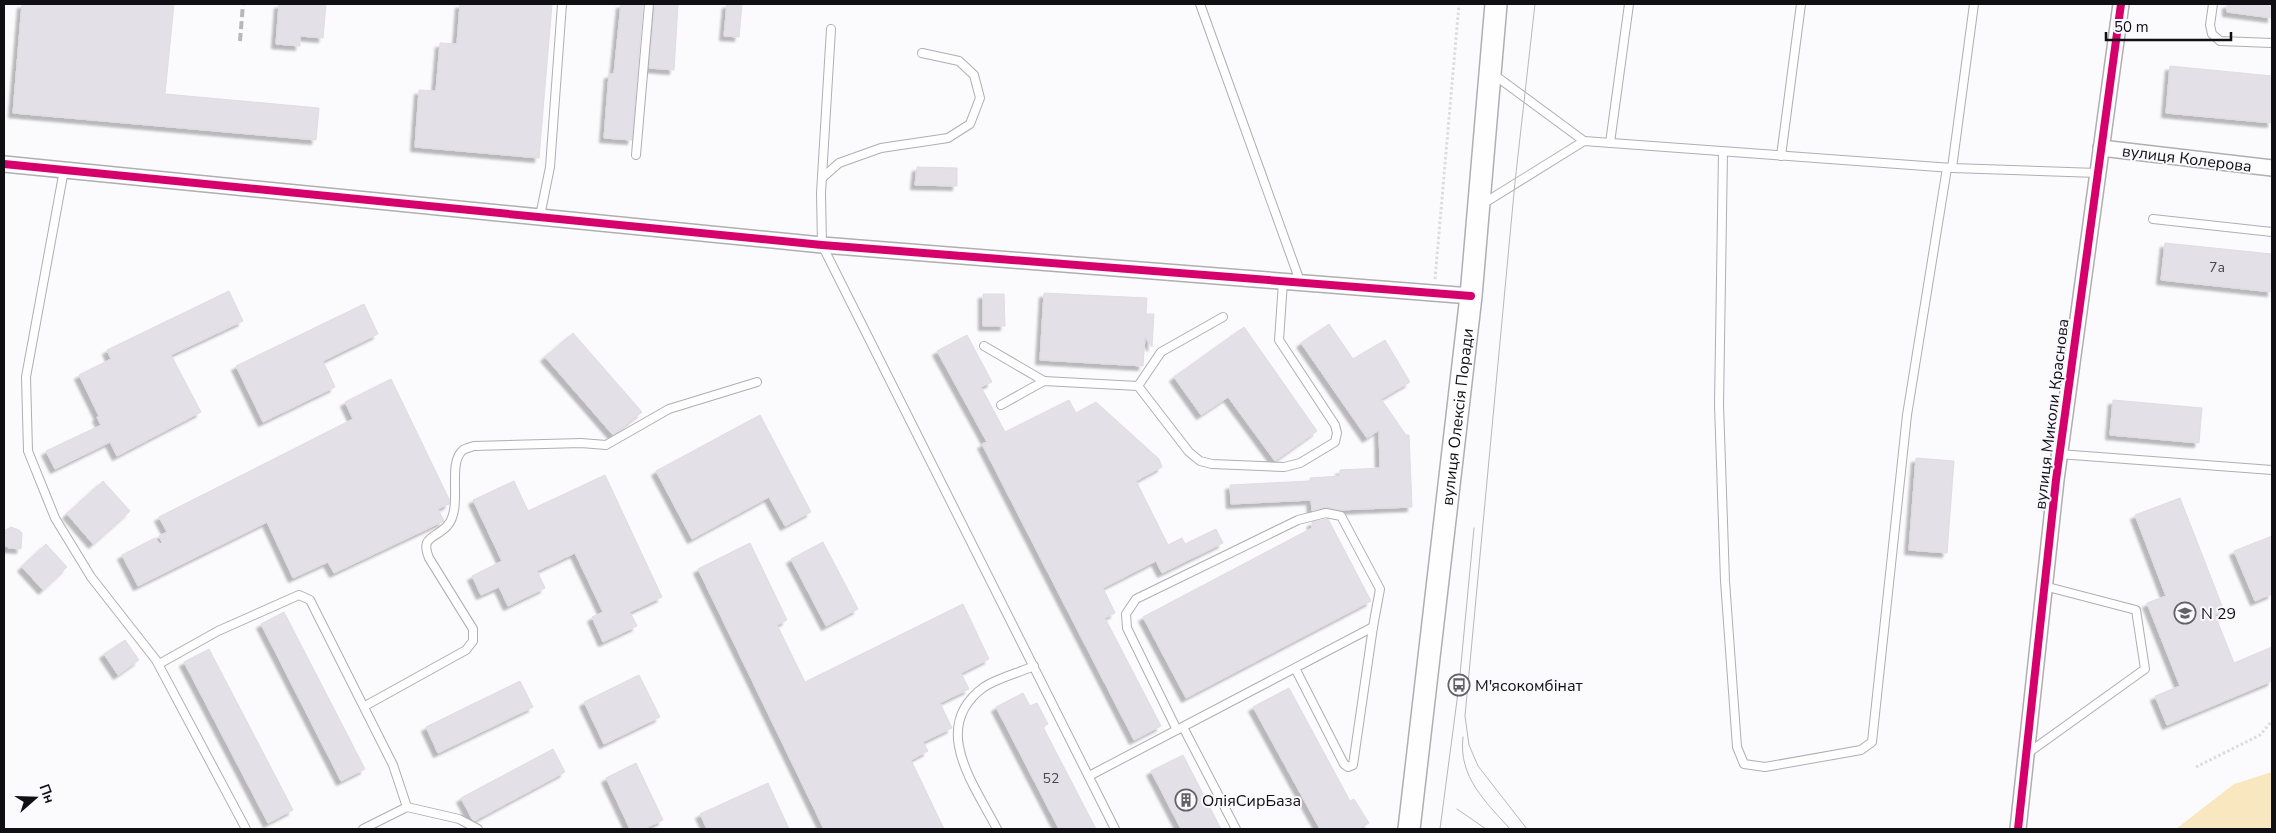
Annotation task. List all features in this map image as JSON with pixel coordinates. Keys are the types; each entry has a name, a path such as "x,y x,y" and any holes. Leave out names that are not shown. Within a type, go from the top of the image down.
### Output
{"main road":[{"name":"вулиця Олексія Поради","path":"1409,829 1471,296 1496,4"}],"street":[{"name":"вулиця Миколи Краснова","path":"2018,829 2059,454 2121,4"},
{"name":"вулиця Колерова","path":"2101,148 2272,168"},
{"path":"4,164 822,245 1471,296"}],"lane":[{"path":"540,216 550,167 562,4"},
{"path":"636,155 649,4"},
{"path":"1200,4 1301,284"},
{"path":"1610,143 1629,4"},
{"path":"1780,156 1801,4"},
{"path":"1724,152 1719,405 1726,591 1736,747 1744,764 1765,767 1861,750 1872,742 1907,415 1950,168 1974,4"},
{"path":"2213,4 2210,25 2212,34 2220,41 2272,43"},
{"path":"831,30 822,178 822,245 1116,829"},
{"path":"822,178 839,163 881,148 948,138 970,124 980,98 974,74 959,60 922,53"},
{"path":"1491,73 1584,141 1950,168 2097,173"},
{"path":"1478,207 1584,141"},
{"path":"64,170 26,376 28,451 55,518 91,577 158,664 246,829"},
{"path":"2153,219 2272,232"},
{"path":"984,346 1044,381 1138,386 1189,452 1200,461 1212,464 1284,467 1300,463 1335,442 1337,433 1335,425 1279,340 1283,282"},
{"path":"1138,386 1161,352 1223,317"},
{"path":"1001,405 1044,381"},
{"path":"365,706 466,650 473,641 474,629 425,549 428,539 448,526 454,514 458,459 463,450 474,446 581,443 606,445 668,409 758,382"},
{"path":"2059,454 2272,470"},
{"path":"1236,829 1126,628 1126,614 1136,599 1298,520 1326,513 1341,516 1380,588 1353,765 1348,767 1344,764 1295,668"},
{"path":"2026,754 2145,669 2136,610 2044,586"},
{"path":"158,664 218,631 299,595 310,600 393,765 407,807"},
{"path":"1088,776 1373,627"},
{"path":"997,829 962,761 957,742 960,718 970,700 986,686 1034,666"},
{"path":"363,829 407,807 459,819 478,829"}],"path":[{"path":"1433,294 1459,4"},
{"path":"2196,766 2260,735 2272,721"}],"shaded area":[{"path":"2272,772 2272,829 2176,829 2234,784"}],"building":[{"path":"22,4 174,4 165,94 319,108 316,140 13,113"},
{"path":"279,4 326,4 323,38 300,36 300,46 276,44"},
{"path":"460,4 552,4 539,158 415,147 419,90 436,91 440,43 457,44"},
{"path":"621,4 643,4 632,140 604,138 609,74 614,74"},
{"path":"655,4 678,4 674,70 649,68"},
{"path":"727,4 742,4 739,37 724,36"},
{"path":"2227,4 2272,4 2272,18 2227,12"},
{"path":"2170,66 2272,76 2272,123 2166,113"},
{"path":"917,167 957,168 957,186 915,185"},
{"path":"2165,243 2272,254 2272,292 2161,280"},
{"path":"229,291 243,321 171,355 201,412 117,456 110,442 55,469 46,451 101,425 97,417 99,416 79,375 111,359 107,350"},
{"path":"1044,293 1147,298 1146,314 1154,314 1152,347 1145,337 1143,366 1040,360"},
{"path":"983,294 1004,294 1005,326 983,326"},
{"path":"364,304 378,334 323,361 335,387 263,422 236,366"},
{"path":"1329,324 1353,359 1385,340 1410,382 1381,399 1406,435 1409,435 1412,507 1339,510 1325,507 1312,511 1311,500 1231,504 1230,485 1310,481 1310,478 1340,476 1340,470 1380,468 1379,430 1367,438 1301,343"},
{"path":"1244,327 1317,431 1275,461 1228,397 1201,415 1174,377"},
{"path":"573,333 642,412 613,435 545,357"},
{"path":"967,335 992,382 981,387 1005,432 1069,400 1076,413 1096,402 1159,459 1162,467 1136,481 1168,545 1182,538 1185,544 1216,529 1223,543 1162,573 1156,561 1103,588 1115,613 1105,618 1161,726 1134,740 982,444 987,442 937,351"},
{"path":"391,379 449,499 449,504 438,509 444,521 334,573 328,562 293,578 267,522 138,586 122,555 155,538 160,544 162,542 159,536 167,532 159,517 353,419 345,402"},
{"path":"2113,400 2202,408 2199,443 2110,435"},
{"path":"760,415 811,512 785,526 769,497 692,539 656,471"},
{"path":"1916,458 1954,461 1947,553 1909,550"},
{"path":"605,475 662,597 630,612 637,626 603,642 592,617 603,612 575,553 537,571 545,588 508,606 499,587 481,595 472,576 502,561 473,500 514,481 528,511"},
{"path":"103,481 130,511 93,544 67,514"},
{"name":"N 29","path":"2180,498 2224,611 2215,615 2234,663 2272,647 2272,681 2167,725 2155,696 2180,686 2147,603 2166,596 2135,515"},
{"path":"1328,519 1371,601 1186,698 1143,617 1312,528 1312,522"},
{"path":"11,527 22,533 21,549 9,548 4,545 4,531"},
{"path":"2272,536 2272,594 2255,601 2234,551"},
{"path":"823,542 858,609 826,626 791,559"},
{"path":"750,543 787,620 777,625 805,682 963,604 989,659 961,673 969,689 940,703 952,728 923,742 928,751 911,760 944,829 824,829 698,569"},
{"path":"46,544 67,567 43,590 22,567"},
{"path":"284,612 365,769 341,781 261,624"},
{"path":"125,640 139,660 118,675 104,654"},
{"path":"209,649 293,810 268,823 184,662"},
{"path":"639,675 660,717 604,744 584,702"},
{"path":"520,681 533,707 438,753 426,727"},
{"path":"1289,688 1350,801 1354,799 1369,823 1358,829 1320,829 1253,707"},
{"path":"1023,693 1030,706 1037,703 1048,724 1043,727 1096,829 1059,829 996,707"},
{"path":"553,749 565,772 474,821 472,819 461,798"},
{"name":"ОліяСирБаза","path":"1183,755 1221,829 1181,829 1151,771"},
{"path":"636,763 663,820 644,829 630,829 606,778"},
{"path":"768,783 789,829 707,829 700,814"}],"tram line":[{"path":"1527,829 1478,766 1469,745 1465,716 1515,182 1535,4"},
{"path":"1440,829 1459,685 1474,528"},
{"path":"1463,737 1463,751 1469,777 1483,799 1510,829"},
{"path":"1457,809 1486,829"}],"railway":[{"path":"240,41 243,4"}],"cycle path":[{"path":"2018,829 2056,480 2121,4"},
{"path":"4,164 822,245 1471,296"}],"place":[{"name":"N 29","path":"2185,613"},
{"name":"М'ясокомбінат","path":"1459,685"},
{"name":"ОліяСирБаза","path":"1186,800"}]}
